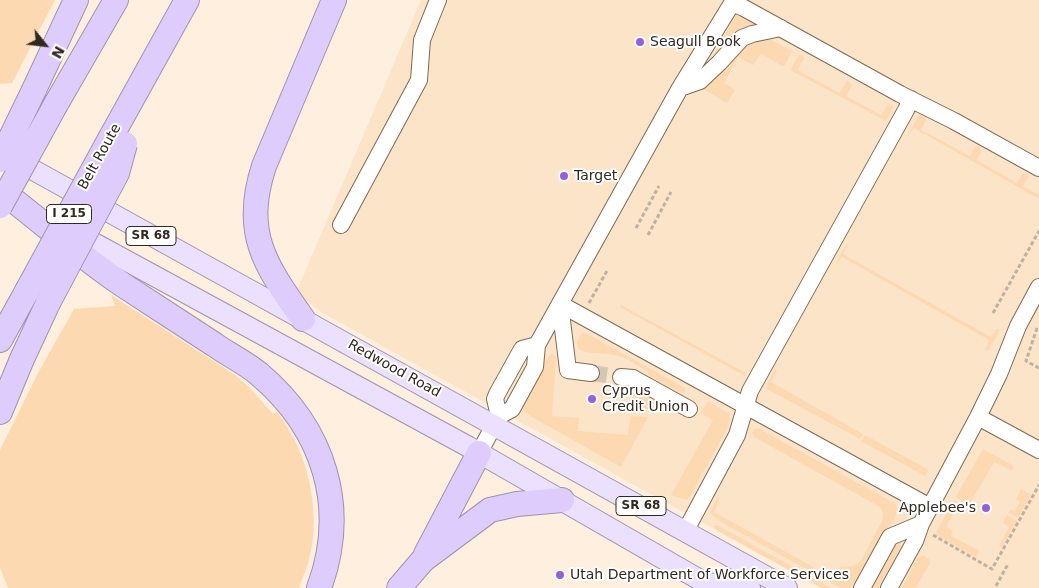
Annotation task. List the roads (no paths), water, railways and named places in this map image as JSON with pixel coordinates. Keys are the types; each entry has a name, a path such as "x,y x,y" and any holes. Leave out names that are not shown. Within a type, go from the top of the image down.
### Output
{"highway":[{"path":"0,160 76,0"},
{"path":"116,0 4,199 118,281 258,374 289,404 314,442 323,463 329,485 332,506 329,553 319,588"},
{"name":"Belt Route","path":"0,340 118,140 146,75 187,0"},
{"path":"303,318 280,288 262,253 254,210 264,166 334,0"},
{"path":"0,412 48,303 117,173 118,140"},
{"path":"423,560 478,453"},
{"path":"399,588 423,560 490,510 518,504 562,500"}],"main road":[{"name":"Redwood Road","path":"0,151 303,318 496,420 787,588"},
{"name":"SR 68","path":"4,199 196,297 562,500 710,586"},
{"path":"710,586 740,582 750,588"}],"lane":[{"path":"341,225 419,80 422,40 438,0"},
{"path":"478,453 496,420 494,399 501,386 522,349 538,345 680,88 733,2 1039,168"},
{"path":"680,88 700,81 719,64 742,38 781,28"},
{"path":"686,530 738,435 750,391 906,110 910,99"},
{"path":"889,588 1000,374 1018,326 1039,287"},
{"path":"560,304 930,507"},
{"path":"560,304 568,370 591,373"},
{"path":"622,376 633,378 689,409"},
{"path":"978,417 1039,450"},
{"path":"862,588 890,537 921,524"}],"tunnel":[{"path":"591,373 621,377"}],"place":[{"name":"Seagull Book","path":"640,42"},
{"name":"Target","path":"564,176"},
{"name":"Cyprus Credit Union","path":"592,399"},
{"name":"Applebee's","path":"986,508"},
{"name":"Utah Department of Workforce Services","path":"560,575"}]}
